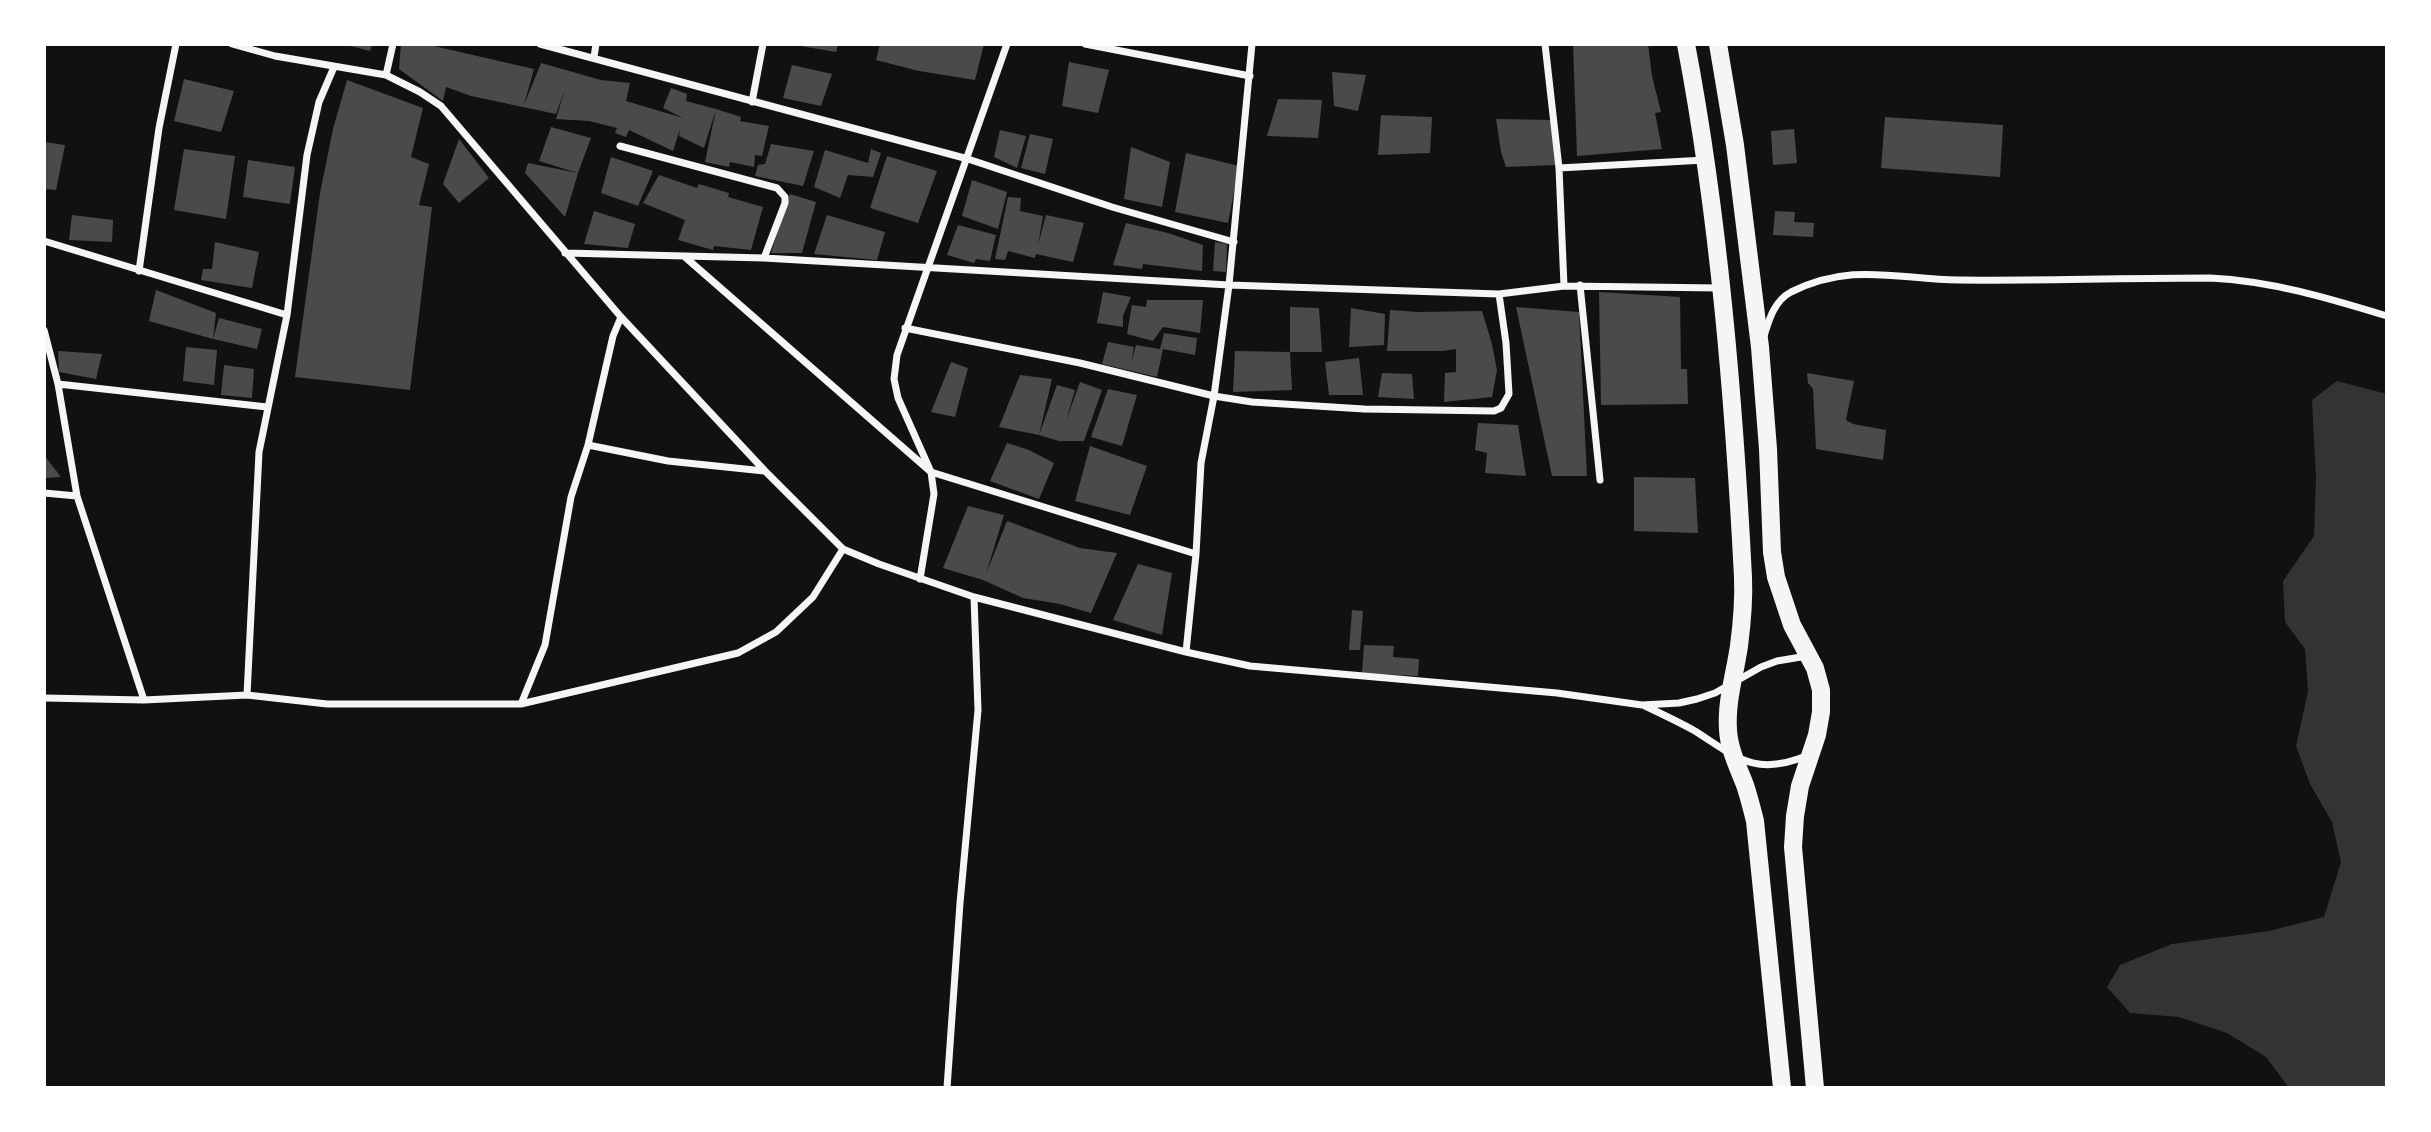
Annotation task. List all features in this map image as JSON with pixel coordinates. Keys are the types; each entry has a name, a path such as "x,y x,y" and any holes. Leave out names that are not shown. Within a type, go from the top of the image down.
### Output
{"highway":[{"path":"1686,44 1705,160 1720,288 1743,581 1739,646 1727,709 1728,733 1733,757 1746,788 1758,843 1782,1088"},
{"path":"1718,44 1735,145 1760,347 1772,552 1787,614 1810,656 1821,690 1817,735 1808,756 1795,816 1793,847 1815,1088"}],"street":[{"path":"139,271 159,128 176,44"},
{"path":"232,44 275,56 386,75 441,106 621,317 765,471 843,549 920,579 974,597 1185,652 1250,666 1557,693 1642,705 1679,704 1715,693 1769,664 1793,657 1810,656"},
{"path":"386,75 393,44"},
{"path":"540,44 968,159 1112,207 1234,242"},
{"path":"594,57 596,44"},
{"path":"752,102 763,44"},
{"path":"920,579 934,494 931,472 898,398 894,379 897,355 1007,44"},
{"path":"1085,44 1250,76"},
{"path":"1185,652 1196,554 1201,463 1214,396 1229,285 1252,44"},
{"path":"1545,44 1559,168 1564,286"},
{"path":"247,695 259,452 287,315 307,155 319,102 334,67"},
{"path":"620,146 777,188 785,197 785,203 764,258"},
{"path":"1559,168 1705,160"},
{"path":"44,241 287,315"},
{"path":"565,253 764,258 1229,285 1499,294 1580,285 1720,288"},
{"path":"685,256 931,472 1196,554"},
{"path":"1760,347 1772,314 1782,298 1826,279 1859,273 1957,280 2244,280 2311,293 2387,316"},
{"path":"1580,285 1600,481"},
{"path":"905,328 1080,363 1214,396 1364,409 1494,411 1501,408 1508,394 1506,343 1499,294"},
{"path":"521,704 545,645 570,497 588,445 613,336 621,317"},
{"path":"44,333 58,384 77,496 144,699"},
{"path":"58,384 267,407"},
{"path":"588,445 668,461 765,471"},
{"path":"44,493 77,496"},
{"path":"44,698 144,699 247,695 327,704 521,704 738,653 776,632 813,597 843,549"},
{"path":"947,1088 960,903 978,710 974,597"},
{"path":"1642,705 1689,728 1733,757 1748,762 1779,765 1808,756"}],"shaded area":[{"path":"2337,381 2387,394 2387,1088 2289,1088 2266,1057 2227,1033 2179,1017 2130,1013 2107,987 2120,965 2172,944 2269,931 2324,917 2341,862 2332,822 2310,784 2296,746 2308,691 2305,649 2285,622 2283,581 2314,536 2316,477 2312,400"}],"building":[{"path":"343,44 372,44 370,51"},
{"path":"401,44 425,44 534,69 524,105 541,63 601,80 630,83 626,101 683,118 663,108 671,88 687,94 686,101 716,109 704,148 679,136 680,129 673,151 629,130 626,137 615,133 617,128 589,121 556,119 565,89 556,114 471,96 446,87 443,101 399,69"},
{"path":"789,44 838,44 836,52"},
{"path":"880,44 984,44 975,80 919,71 876,60"},
{"path":"1573,44 1648,44 1661,112 1655,113 1662,149 1577,156"},
{"path":"1069,62 1109,70 1098,113 1062,106"},
{"path":"792,65 832,74 821,106 783,98"},
{"path":"1332,72 1366,75 1358,111 1334,106"},
{"path":"184,79 234,91 221,132 174,121"},
{"path":"347,80 423,108 411,157 429,164 419,205 432,207 410,390 295,377 320,193 333,129"},
{"path":"1278,99 1322,100 1318,138 1267,136"},
{"path":"716,109 741,117 740,121 769,126 762,156 755,155 754,167 730,162 729,167 705,162"},
{"path":"1381,115 1432,117 1430,153 1378,155"},
{"path":"1885,117 2003,125 2000,177 1881,168"},
{"path":"1496,119 1552,120 1556,165 1506,167"},
{"path":"551,127 591,138 578,173 539,161"},
{"path":"1794,129 1797,163 1773,165 1771,131"},
{"path":"1000,130 1026,136 1017,168 994,157"},
{"path":"1030,134 1053,139 1045,174 1021,168"},
{"path":"459,139 489,178 459,203 443,184"},
{"path":"44,142 65,145 56,190 44,189"},
{"path":"771,144 814,151 803,186 755,176 758,165 765,164"},
{"path":"1131,147 1170,162 1162,207 1124,199"},
{"path":"184,149 235,156 226,219 174,210"},
{"path":"871,149 881,153 873,177 848,175 840,198 814,187 825,150 868,163"},
{"path":"1186,153 1239,166 1228,223 1175,212"},
{"path":"887,156 937,171 918,223 870,208"},
{"path":"611,157 653,171 638,206 601,193"},
{"path":"248,160 295,167 290,204 243,197"},
{"path":"528,163 578,173 565,217 525,173"},
{"path":"659,175 697,188 699,184 729,193 728,197 763,207 751,250 714,246 713,250 678,240 685,220 643,203"},
{"path":"972,180 1007,192 998,229 962,216"},
{"path":"790,194 816,202 802,253 771,253"},
{"path":"1008,197 1021,198 1020,211 1043,216 1038,245 1046,215 1084,223 1073,262 1036,254 1035,258 1008,251 1005,260 995,259"},
{"path":"594,211 635,224 628,248 584,244"},
{"path":"1775,211 1795,212 1794,222 1814,223 1813,237 1773,235"},
{"path":"72,215 113,220 112,242 69,240"},
{"path":"827,215 885,232 877,260 814,254"},
{"path":"1126,223 1203,245 1202,271 1143,264 1142,269 1113,265"},
{"path":"958,225 996,235 990,261 976,259 974,263 947,255"},
{"path":"215,242 259,252 252,288 201,280 203,269 212,269"},
{"path":"1215,242 1227,244 1226,272 1213,271"},
{"path":"156,290 216,313 213,339 149,321"},
{"path":"1103,292 1131,297 1123,316 1123,327 1097,323"},
{"path":"1599,292 1680,297 1681,369 1687,369 1688,404 1601,405"},
{"path":"1147,300 1203,300 1200,333 1163,327 1153,341 1127,334 1132,305 1146,307"},
{"path":"1290,307 1319,308 1322,352 1290,352"},
{"path":"1516,307 1579,312 1587,476 1552,476"},
{"path":"1351,308 1385,314 1384,345 1349,347"},
{"path":"1390,310 1482,311 1497,370 1492,397 1444,402 1445,373 1456,372 1456,349 1387,351"},
{"path":"219,318 262,329 257,349 213,339"},
{"path":"1164,333 1197,338 1195,355 1163,349 1157,377 1102,364 1108,342 1134,347 1131,363 1136,345 1160,349"},
{"path":"186,347 217,350 214,385 183,381"},
{"path":"58,351 102,354 96,379 59,372"},
{"path":"1235,351 1290,352 1292,390 1233,392"},
{"path":"1359,358 1363,395 1329,395 1325,362"},
{"path":"951,362 968,368 955,417 931,412"},
{"path":"224,365 254,369 252,398 221,395"},
{"path":"1382,373 1412,374 1414,399 1378,397"},
{"path":"1807,373 1854,381 1846,420 1853,424 1886,430 1883,460 1816,449 1813,389 1808,383"},
{"path":"1020,375 1052,379 1039,435 999,427"},
{"path":"1080,382 1102,390 1084,441 1059,441 1039,435 1057,385 1075,390 1066,421"},
{"path":"1108,389 1137,395 1122,446 1091,437"},
{"path":"1478,423 1518,425 1526,476 1485,473 1487,453 1475,450"},
{"path":"1007,443 1029,450 1054,463 1039,499 990,481"},
{"path":"1090,446 1147,466 1130,515 1075,501"},
{"path":"44,455 61,477 44,478"},
{"path":"1634,477 1695,478 1698,533 1634,531"},
{"path":"968,506 1004,515 986,574 1007,521 1080,548 1117,553 1091,613 1060,604 1023,598 983,580 943,568"},
{"path":"1138,564 1172,573 1162,635 1113,620"},
{"path":"1352,610 1363,611 1360,650 1349,650"},
{"path":"1364,645 1394,646 1393,657 1419,659 1418,676 1362,673"}]}
